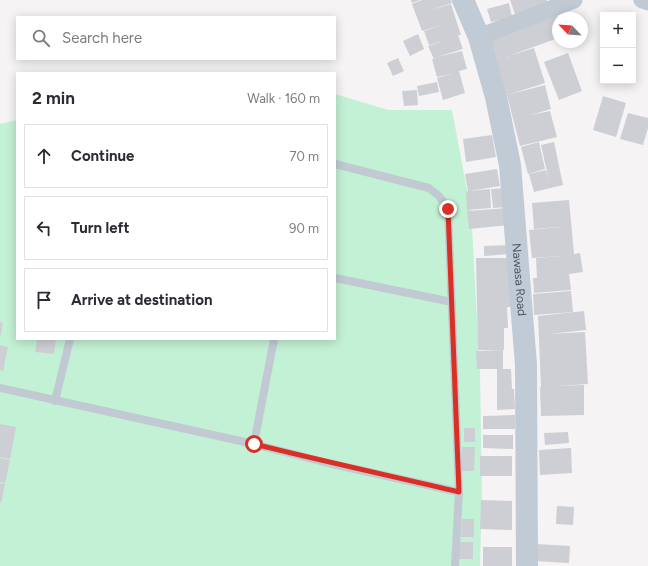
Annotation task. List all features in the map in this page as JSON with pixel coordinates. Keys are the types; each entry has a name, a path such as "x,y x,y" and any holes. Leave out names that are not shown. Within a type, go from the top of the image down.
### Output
{"street":[{"name":"Nawasa Road","path":"463,0 478,37 496,97 510,165 526,365 527,566"},
{"path":"478,37 574,0"},
{"path":"642,0 648,2"}],"lane":[{"path":"336,164 429,188 439,196 448,209 459,492 455,566"},
{"path":"336,278 452,302"},
{"path":"55,401 70,340"},
{"path":"254,444 274,340"},
{"path":"0,388 254,444 332,464 459,492"}],"green space":[{"path":"336,94 388,110 452,110 471,211 480,373 482,495 480,566 0,566 0,124 16,120 16,340 336,340"}],"building":[{"path":"411,0 420,0 412,3"},
{"path":"422,0 451,0 452,3 428,11 451,4 461,35 458,35 463,49 437,57 462,51 467,69 459,71 465,93 443,100 437,78 451,74 437,77 432,59 434,59 428,46 443,41 429,45 424,31 445,24 422,31 412,4"},
{"path":"510,0 547,0 548,4 515,14"},
{"path":"509,3 512,17 491,22 487,9"},
{"path":"552,16 552,40 506,57 534,48 545,83 507,95 489,39"},
{"path":"418,34 424,49 410,56 403,41"},
{"path":"568,53 582,91 559,100 544,62"},
{"path":"398,58 404,71 393,76 387,63"},
{"path":"437,82 439,92 419,96 417,86"},
{"path":"545,85 551,109 531,115 550,111 557,137 520,146 507,95"},
{"path":"417,90 418,105 404,106 402,91"},
{"path":"603,96 626,103 616,137 593,130"},
{"path":"628,113 648,118 648,128 643,145 620,139"},
{"path":"492,135 496,157 466,162 463,139"},
{"path":"539,142 545,169 528,174 521,147"},
{"path":"554,142 563,185 534,192 529,174 546,170 549,181 541,145"},
{"path":"497,169 500,186 469,191 490,189 491,208 467,210 466,192 468,191 465,174"},
{"path":"506,188 508,207 493,208 491,189"},
{"path":"569,200 574,254 580,253 583,272 569,274 571,290 534,293 533,278 537,278 536,258 561,256 532,258 529,230 561,227 534,229 532,203"},
{"path":"508,208 509,225 469,229 467,211"},
{"path":"510,245 510,254 484,256 484,246"},
{"path":"476,258 510,258 511,307 507,307 508,328 504,328 504,350 478,350"},
{"path":"571,291 573,312 534,315 533,294"},
{"path":"584,311 586,330 549,334 585,332 588,384 556,386 584,385 584,415 541,416 538,316"},
{"path":"0,322 3,323 1,335 0,335"},
{"path":"37,340 56,340 54,354 35,352"},
{"path":"0,345 8,347 3,371 0,370"},
{"path":"503,350 503,369 511,369 515,409 497,410 497,369 477,369 476,351"},
{"path":"515,415 515,429 483,429 483,416"},
{"path":"0,424 16,427 10,459 0,457"},
{"path":"464,428 475,428 475,442 464,442"},
{"path":"568,432 569,443 545,445 544,433"},
{"path":"483,435 513,435 513,449 483,448"},
{"path":"462,447 475,447 474,471 461,471"},
{"path":"571,448 572,473 540,475 539,450"},
{"path":"480,456 512,456 512,476 480,476"},
{"path":"0,458 10,460 5,483 0,482"},
{"path":"0,483 5,484 1,503 0,503"},
{"path":"481,500 512,501 512,530 480,529"},
{"path":"557,506 574,507 573,525 556,524"},
{"path":"462,519 474,519 474,537 461,537"},
{"path":"460,542 473,542 473,559 459,559"},
{"path":"536,544 570,546 569,563 534,561"},
{"path":"483,547 512,547 512,566 483,566"}],"route":[{"path":"254,444 332,464 459,492 448,209"}]}
